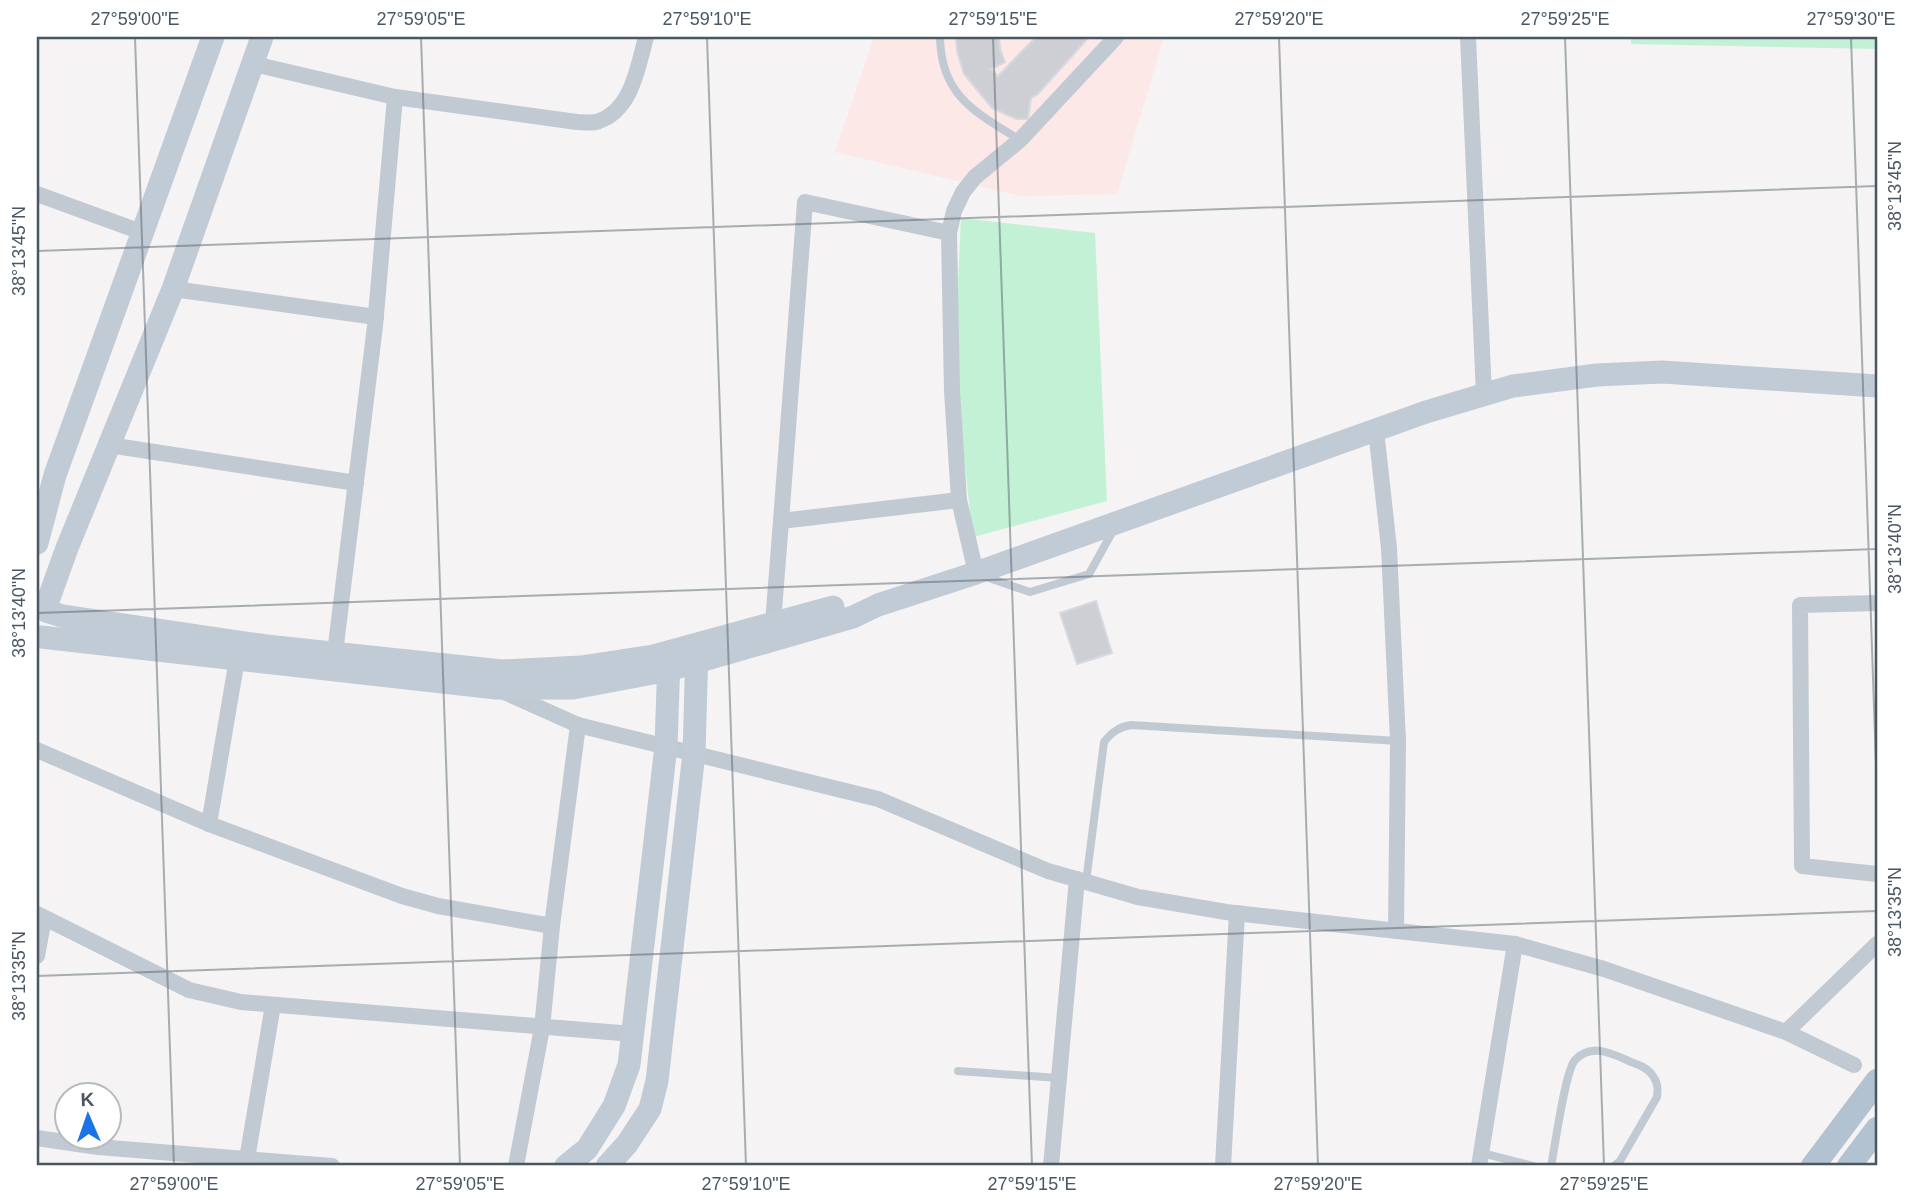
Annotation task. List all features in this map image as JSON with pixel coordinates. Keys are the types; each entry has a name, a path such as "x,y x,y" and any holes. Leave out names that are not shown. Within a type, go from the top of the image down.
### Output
{"main road":[{"path":"37,542 46,472 145,233 213,37"},
{"path":"262,37 173,289 43,607 48,625 39,638 496,688 573,688 697,653 853,617 878,605 976,573 1376,430 1513,386 1597,375 1662,372 1877,386"},
{"path":"697,653 773,623 845,604 878,605"},
{"path":"43,607 62,617 335,653 502,671 669,661"},
{"path":"607,1166 627,1144 650,1109 657,1081 694,753 697,653"},
{"path":"566,1166 587,1149 614,1106 629,1065 666,746 669,661"},
{"path":"1813,1166 1877,1081"},
{"path":"1849,1166 1877,1129"}],"street":[{"path":"254,64 395,97 577,122 598,122 617,111 632,87 646,37"},
{"path":"976,573 960,500 952,391 949,233 954,211 963,192 975,177 1020,139 1116,37"},
{"path":"1468,37 1484,395"},
{"path":"335,653 376,317 395,97"},
{"path":"37,194 145,233"},
{"path":"773,623 805,202 949,233"},
{"path":"173,289 376,317"},
{"path":"1376,430 1389,548 1398,741 1396,931"},
{"path":"109,445 356,483"},
{"path":"781,521 960,500"},
{"path":"1877,603 1800,605 1802,866 1877,874"},
{"path":"209,824 237,659"},
{"path":"496,688 578,725 878,799 1048,871 1138,897 1237,913 1515,944 1604,969 1786,1032 1854,1065"},
{"path":"516,1166 542,1028 552,926 578,725"},
{"path":"37,750 209,824 402,896 438,906 552,926"},
{"path":"1051,1166 1081,880"},
{"path":"1223,1166 1237,913"},
{"path":"37,956 40,916 189,990 241,1002 633,1034"},
{"path":"1480,1160 1515,944"},
{"path":"1786,1032 1877,944"},
{"path":"247,1159 273,1005"},
{"path":"37,1138 178,1160 247,1159 332,1166"}],"lane":[{"path":"940,37 943,64 962,100 971,110 1020,139"},
{"path":"976,573 1030,592 1089,573 1119,521"},
{"path":"1081,880 1104,742 1115,730 1131,725 1398,741"},
{"path":"1551,1166 1571,1065 1583,1053 1599,1050 1647,1069 1658,1086 1657,1097 1620,1161 1614,1166"},
{"path":"958,1071 1059,1078"},
{"path":"1480,1160 1533,1166"}],"shaded area":[{"path":"874,37 1164,37 1117,194 1021,196 835,152"}],"green space":[{"path":"1631,37 1877,37 1877,49 1631,44"},
{"path":"961,218 1095,233 1107,501 973,537 954,371"}],"building":[{"path":"956,37 999,37 1005,62 991,69 998,76 1036,37 1089,37 1038,94 1031,98 1028,119 1016,119 992,108 964,74"},
{"path":"1096,601 1112,653 1077,664 1060,613"}]}
